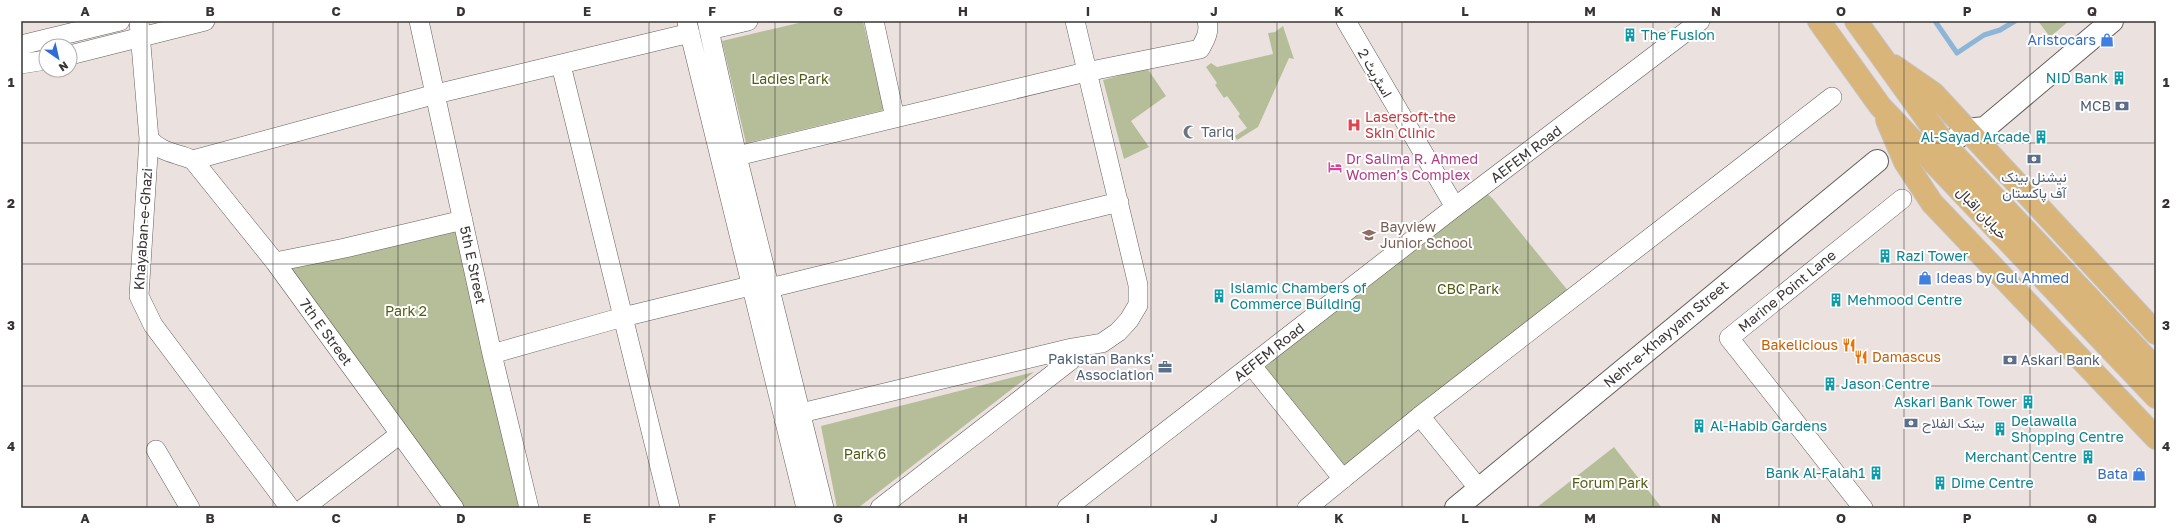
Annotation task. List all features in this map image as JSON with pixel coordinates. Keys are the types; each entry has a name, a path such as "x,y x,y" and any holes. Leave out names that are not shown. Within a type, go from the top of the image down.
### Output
{"main road":[{"name":"خیابان اقبال","path":"1819,21 1880,106 2156,396"},
{"name":"خیابان اقبال","path":"1856,21 1879,55 1946,146 2156,369"},
{"path":"1879,55 1933,93 2156,333"},
{"path":"1880,106 1905,162 1932,203 2156,438"}],"street":[{"path":"21,46 120,21"},
{"path":"78,52 139,30 205,21"},
{"name":"5th E Street","path":"419,21 464,220 492,354 529,508"},
{"path":"748,21 708,26 713,91 750,286 792,416 824,508"},
{"path":"874,21 895,118"},
{"path":"792,416 1072,348 1102,343 1118,332 1129,320 1138,305 1138,285 1075,21"},
{"path":"737,156 1086,72 1200,49 1206,39 1208,27 1207,21"},
{"name":"اسٹریٹ 2","path":"1346,21 1455,207"},
{"name":"AEFEM Road","path":"1067,508 1455,207 1700,21"},
{"path":"1946,146 1967,130 1985,128 2112,21"},
{"path":"149,138 155,146 167,153 193,160 436,94 561,65 688,27 737,156 770,288 806,508"},
{"name":"Khayaban-e-Ghazi","path":"139,30 149,138 139,284 142,305 153,325 290,508"},
{"path":"21,64 38,61"},
{"path":"561,65 670,508"},
{"path":"1307,508 1420,416 1832,97"},
{"name":"7th E Street","path":"193,160 275,262 454,508"},
{"name":"Nehr-e-Khayyam Street","path":"1456,508 1876,162"},
{"name":"Marine Point Lane","path":"1863,508 1729,338 1902,199"},
{"path":"770,288 1119,202"},
{"path":"275,262 345,248 464,220"},
{"path":"492,354 623,317 750,286"},
{"path":"880,508 1071,360 1072,348"},
{"path":"1252,366 1343,479"},
{"path":"1420,416 1479,489"},
{"path":"304,508 400,434"},
{"path":"156,450 190,508"}],"green space":[{"name":"Ladies Park","path":"807,21 863,21 884,110 746,143 722,41"},
{"path":"2038,21 2069,21 2050,37"},
{"path":"1283,26 1294,59 1289,58 1258,127 1237,140 1235,136 1247,128 1238,116 1240,114 1227,96 1224,98 1215,85 1217,83 1206,67 1211,63 1217,67 1273,54 1268,33 1275,32"},
{"path":"1147,68 1166,96 1131,121 1149,147 1124,159 1103,80"},
{"name":"CBC Park","path":"1481,188 1493,199 1574,298 1343,479 1252,366"},
{"name":"Park 2","path":"463,220 530,508 453,508 275,262"},
{"name":"Park 6","path":"1034,372 858,508 837,508 821,426"},
{"name":"Forum Park","path":"1614,447 1662,508 1536,508"}],"waterway":[{"path":"1935,21 1957,53 1984,35 2000,30 2015,21"}],"place":[{"name":"The Fusion","path":"1630,35"},
{"name":"Aristocars","path":"2107,40"},
{"name":"NID Bank","path":"2119,78"},
{"name":"MCB","path":"2122,106"},
{"name":"Lasersoft-the Skin Clinic","path":"1354,125"},
{"name":"Tariq","path":"1190,132"},
{"name":"Al-Sayad Arcade","path":"2041,137"},
{"name":"نیشنل بینک آف پاکستان","path":"2034,159"},
{"name":"Dr Salima R. Ahmed Women’s Complex","path":"1335,167"},
{"name":"Bayview Junior School","path":"1369,235"},
{"name":"Razi Tower","path":"1885,256"},
{"name":"Ideas by Gul Ahmed","path":"1925,278"},
{"name":"Islamic Chambers of Commerce Building","path":"1219,296"},
{"name":"Mehmood Centre","path":"1836,300"},
{"name":"Bakelicious","path":"1849,345"},
{"name":"Damascus","path":"1861,357"},
{"name":"Askari Bank","path":"2010,360"},
{"name":"Pakistan Banks' Association","path":"1165,367"},
{"name":"Jason Centre","path":"1830,384"},
{"name":"Askari Bank Tower","path":"2028,402"},
{"name":"بینک الفلاح","path":"1911,423"},
{"name":"Al-Habib Gardens","path":"1699,426"},
{"name":"Delawalla Shopping Centre","path":"2000,429"},
{"name":"Merchant Centre","path":"2088,457"},
{"name":"Bank Al-Falah1","path":"1876,473"},
{"name":"Bata","path":"2139,474"},
{"name":"Dime Centre","path":"1940,483"}]}
